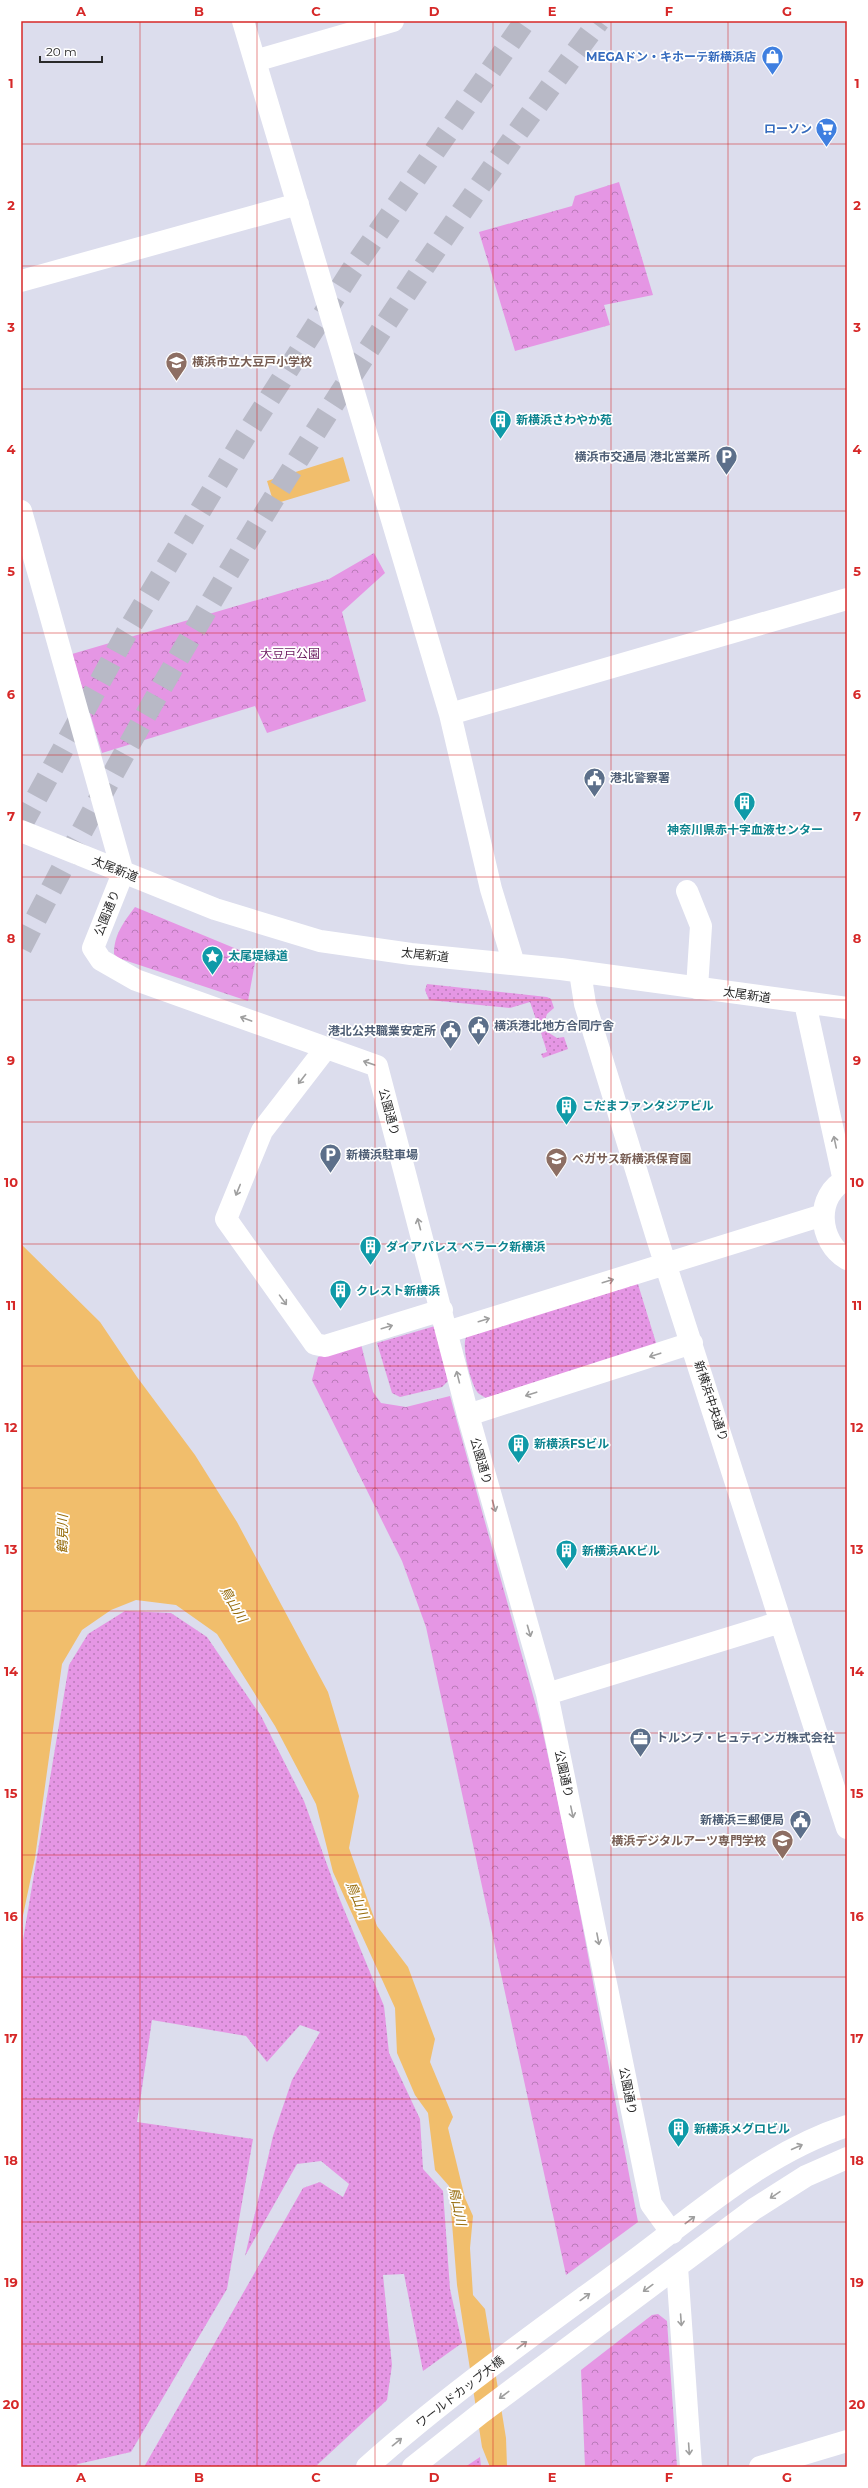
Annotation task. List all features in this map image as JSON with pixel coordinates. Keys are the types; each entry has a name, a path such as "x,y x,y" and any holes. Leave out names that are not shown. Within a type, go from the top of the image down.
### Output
{"street":[{"path":"243,21 450,714 491,889 514,964"},
{"path":"255,61 385,22"},
{"path":"21,281 298,204"},
{"path":"21,511 123,873"},
{"path":"450,714 847,599"},
{"name":"太尾新道","path":"21,831 214,910 320,941 411,954 580,972 847,1008"},
{"name":"公園通り","path":"123,873 93,948 101,960 136,980 377,1066 468,1414 547,1694 651,2204 672,2233"},
{"path":"687,892 701,926 697,988"},
{"name":"新横浜中央通り","path":"580,972 585,1004 666,1263 847,1828"},
{"path":"805,1003 845,1180 834,1190 827,1202 823,1215 824,1230 830,1244 847,1259"},
{"path":"326,1048 262,1131 226,1219 315,1344 325,1346 442,1310"},
{"path":"447,1332 823,1215"},
{"path":"468,1414 692,1343"},
{"path":"547,1694 781,1622"},
{"name":"ワールドカップ大橋","path":"367,2467 465,2387 766,2165 790,2150 847,2126"},
{"path":"413,2467 558,2355 782,2190 806,2176 847,2158"},
{"path":"677,2267 691,2467"},
{"path":"760,2467 847,2441"}],"green space":[{"path":"619,182 653,295 604,305 610,325 515,351 479,232 572,206 575,196"},
{"name":"大豆戸公園","path":"374,553 385,573 342,612 366,701 267,733 255,706 102,753 72,654 329,579"},
{"path":"135,907 256,957 248,1001 118,958 114,954 114,947 118,934"},
{"path":"427,984 547,997 551,999 554,1008 547,1014 544,1023 538,1025 530,1002 510,1008 429,1000 425,990"},
{"path":"546,1031 557,1038 564,1037 568,1049 543,1058 541,1054 547,1052 541,1033"},
{"path":"637,1281 657,1346 486,1398 475,1389 467,1364 465,1340 467,1336"},
{"path":"435,1326 449,1380 442,1387 400,1397 392,1393 377,1343"},
{"path":"361,1344 373,1392 381,1403 406,1407 450,1396 541,1724 566,1838 638,2222 566,2275 426,1627 402,1561 312,1380 318,1357"},
{"path":"125,1611 171,1613 207,1637 261,1716 304,1801 338,1895 384,2006 389,2053 420,2119 423,2169 443,2191 450,2289 462,2343 423,2371 404,2274 383,2275 392,2365 387,2400 315,2467 144,2467 303,2188 320,2182 343,2197 349,2184 321,2161 297,2164 245,2256 273,2136 292,2080 320,2032 300,2025 267,2062 246,2036 152,2020 137,2122 253,2139 227,2289 131,2452 78,2464 74,2467 21,2467 21,1952 69,1665 88,1634"},
{"path":"658,2314 667,2321 677,2467 585,2467 581,2370 652,2315"},
{"path":"480,2457 481,2467 465,2467"}],"water":[{"path":"343,457 350,481 274,504 267,481"},
{"path":"21,1244 100,1322 137,1377 195,1455 237,1522 328,1692 359,1796 349,1848 377,1926 408,1967 435,2039 430,2062 453,2117 448,2128 465,2198 473,2216 470,2248 473,2295 485,2309 506,2438 507,2467 490,2467 482,2447 457,2285 449,2186 435,2170 428,2113 415,2095 397,2053 395,2008 333,1872 316,1804 275,1726 217,1634 176,1605 136,1600 111,1610 82,1630 62,1664 35,1858 21,1925"}],"tunnel":[{"path":"21,826 126,634 244,438 352,270 525,21"},
{"path":"21,948 84,827 150,707 290,472 440,243 518,131 599,21"}],"place":[{"name":"MEGAドン・キホーテ新横浜店","path":"772,76"},
{"name":"ローソン","path":"827,148"},
{"name":"横浜市立大豆戸小学校","path":"177,382"},
{"name":"新横浜さわやか苑","path":"501,440"},
{"name":"横浜市交通局 港北営業所","path":"726,476"},
{"name":"港北警察署","path":"595,798"},
{"name":"神奈川県赤十字血液センター","path":"745,822"},
{"name":"太尾堤緑道","path":"212,976"},
{"name":"横浜港北地方合同庁舎","path":"478,1046"},
{"name":"港北公共職業安定所","path":"451,1050"},
{"name":"こだまファンタジアビル","path":"566,1126"},
{"name":"新横浜駐車場","path":"331,1174"},
{"name":"ペガサス新横浜保育園","path":"556,1178"},
{"name":"ダイアパレス ベラーク新横浜","path":"371,1266"},
{"name":"クレスト新横浜","path":"340,1310"},
{"name":"新横浜FSビル","path":"519,1464"},
{"name":"新横浜AKビル","path":"566,1570"},
{"name":"トルンプ・ヒュティンガ株式会社","path":"641,1758"},
{"name":"新横浜三郵便局","path":"800,1840"},
{"name":"横浜デジタルアーツ専門学校","path":"782,1860"},
{"name":"新横浜メグロビル","path":"678,2148"}],"water label":[{"name":"鶴見川","path":"62,1534"},
{"name":"鳥山川","path":"234,1604"},
{"name":"鳥山川","path":"358,1900"},
{"name":"鳥山川","path":"458,2206"}]}
